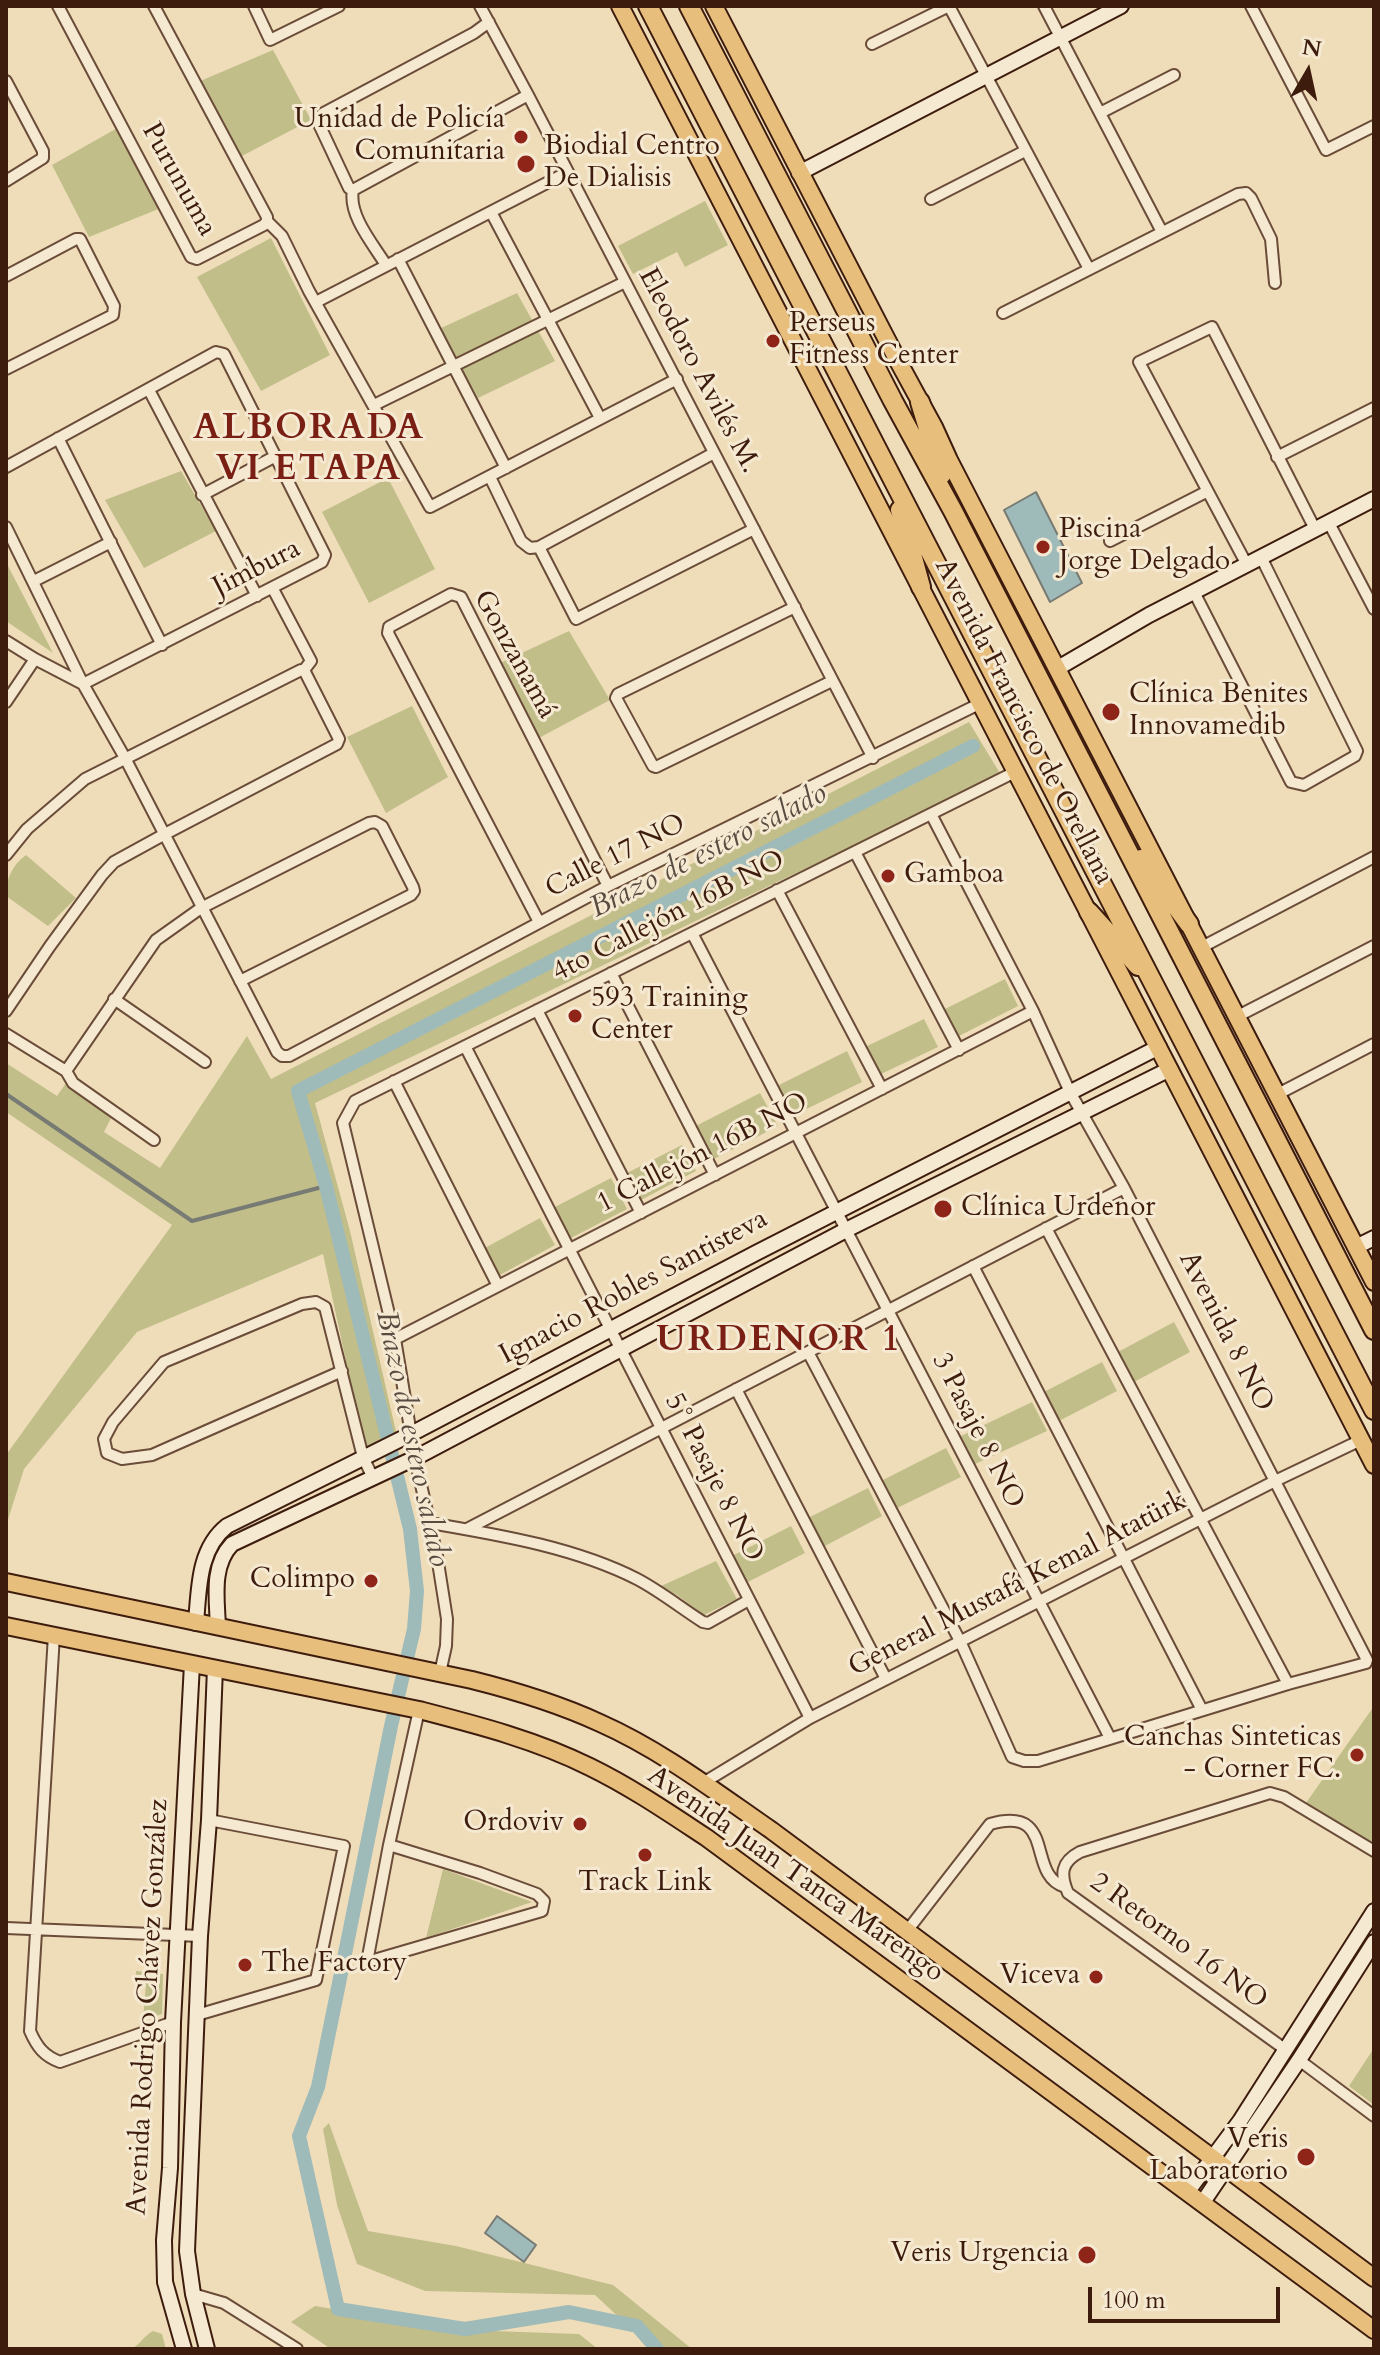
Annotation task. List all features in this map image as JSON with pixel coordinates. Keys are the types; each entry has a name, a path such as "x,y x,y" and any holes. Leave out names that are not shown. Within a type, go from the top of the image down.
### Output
{"highway":[{"name":"Avenida Francisco de Orellana","path":"648,6 1374,1410"},
{"name":"Avenida Francisco de Orellana","path":"689,6 1372,1326"},
{"path":"920,402 953,511"},
{"path":"889,472 921,587"},
{"path":"1109,816 1189,924"},
{"path":"1089,912 1154,983"}],"main road":[{"name":"Avenida Francisco de Orellana","path":"620,6 1374,1465"},
{"name":"Avenida Francisco de Orellana","path":"714,6 1374,1282"},
{"name":"Avenida Juan Tanca Marengo","path":"6,1582 512,1690 602,1724 673,1762 771,1830 1374,2278"},
{"name":"Avenida Juan Tanca Marengo","path":"6,1626 414,1709 536,1744 590,1767 652,1802 718,1846 1374,2330"}],"street":[{"name":"Purunuma","path":"58,6 191,257 197,259 267,221"},
{"path":"154,6 267,221 282,236 430,507 677,379"},
{"path":"254,6 268,38 273,40 339,6"},
{"name":"Eleodoro Avilés M.","path":"480,6 873,758"},
{"path":"872,44 949,6 1089,269"},
{"path":"1044,6 1162,232"},
{"path":"799,173 1121,6"},
{"path":"1251,6 1326,150 1374,126"},
{"path":"353,190 349,188 318,122 322,114 489,22"},
{"path":"1100,113 1174,75"},
{"path":"6,81 43,151 43,158 6,181"},
{"path":"353,190 528,95"},
{"path":"931,199 1025,151"},
{"path":"316,302 568,172"},
{"path":"353,190 352,202 358,219 386,265"},
{"path":"1003,313 1238,194 1246,193 1271,239 1275,283"},
{"path":"491,212 600,418"},
{"path":"6,276 80,239 114,306 113,315 6,369"},
{"path":"398,259 506,468"},
{"path":"374,405 625,282"},
{"path":"1247,565 1139,362 1212,327 1277,457 1374,609"},
{"name":"Jimbura","path":"6,467 216,352 224,354 325,555 322,562 273,589 83,684"},
{"path":"149,390 257,596"},
{"path":"1277,457 1374,408"},
{"path":"58,438 162,645"},
{"path":"490,477 521,541 530,548 539,547 714,453"},
{"path":"202,495 274,457"},
{"path":"1110,541 1206,492"},
{"path":"1058,668 1194,592 1374,499"},
{"path":"6,527 83,684 125,758 201,908 240,981 414,891 382,826 375,822 201,908 156,940 66,1071"},
{"path":"539,547 576,619 754,529"},
{"path":"34,581 111,542"},
{"path":"1194,592 1291,782 1304,785 1355,756 1357,751 1261,557"},
{"path":"6,855 27,829 85,779 304,670 311,661 273,589"},
{"name":"Gonzanamá","path":"539,922 388,633 389,627 451,594 461,597 608,886"},
{"path":"795,607 618,694 616,698 654,767 832,681"},
{"path":"6,641 83,684"},
{"path":"6,702 35,659"},
{"path":"6,1011 50,946 114,862 337,744 339,739 304,670"},
{"name":"Calle 17 NO","path":"240,981 277,1052 289,1056 608,886 981,703"},
{"name":"4to Callejón 16B NO","path":"395,1339 343,1123 355,1101 1017,771"},
{"name":"Avenida 8 NO","path":"931,814 1033,1011 1070,1092 1124,1188 1367,1660 1362,1665 1288,1684"},
{"path":"855,852 959,1050"},
{"path":"1202,947 1374,857"},
{"path":"777,890 882,1089"},
{"name":"3 Pasaje 8 NO","path":"692,933 1110,1738"},
{"path":"1238,1016 1374,946"},
{"path":"611,973 715,1175"},
{"path":"114,999 205,1062"},
{"path":"537,1010 641,1213"},
{"name":"1 Callejón 16B NO","path":"395,1339 1033,1011"},
{"path":"6,1034 66,1071 73,1083 154,1140"},
{"path":"1278,1094 1374,1044"},
{"name":"5° Pasaje 8 NO","path":"465,1046 810,1718"},
{"name":"Ignacio Robles Santisteva","path":"196,1623 208,1547 219,1533 236,1521 405,1437 1159,1047"},
{"name":"Ignacio Robles Santisteva","path":"218,1627 218,1571 222,1556 232,1544 412,1460 846,1230 1170,1069"},
{"path":"394,1081 498,1286"},
{"path":"467,1529 1124,1188"},
{"path":"808,1352 960,1641 1012,1757 1038,1761 1288,1684 1046,1228"},
{"path":"1356,1247 1374,1238"},
{"path":"973,1266 1202,1710"},
{"path":"342,1371 152,1455 122,1459 107,1453 104,1439 113,1422 164,1362 302,1304 316,1302 325,1307 366,1456 376,1476"},
{"path":"395,1339 405,1437 430,1523 447,1619 446,1646 440,1673"},
{"path":"736,1389 886,1679"},
{"name":"General Mustafá Kemal Atatürk","path":"703,1783 810,1718 1361,1440"},
{"path":"430,1523 580,1556 637,1579 703,1622 708,1623 749,1600"},
{"path":"54,1635 30,2031 36,2045 48,2057 60,2062 173,2022"},
{"name":"Avenida Rodrigo Chávez González","path":"184,2349 165,2282 164,2240 170,2168 173,2022 192,1664"},
{"name":"Avenida Rodrigo Chávez González","path":"207,2349 193,2294 187,2251 215,1668"},
{"path":"389,1845 537,1894 544,1901 542,1911 367,1962 414,1709"},
{"name":"2 Retorno 16 NO","path":"1286,2050 1068,1893 1063,1879 1065,1865 1069,1858 1080,1852 1270,1793 1284,1797 1374,1851"},
{"path":"197,2015 316,1980 344,1846 209,1820"},
{"path":"907,1931 990,1824 1005,1820 1027,1825 1034,1831 1049,1877 1065,1887"},
{"path":"1188,2191 1240,2121 1374,1911"},
{"path":"6,1928 200,1936"},
{"path":"1203,2202 1374,1942"},
{"path":"1299,2060 1374,2116"},
{"path":"193,2294 224,2303 297,2349"}],"shaded area":[{"path":"273,50 311,120 238,158 198,82"},
{"path":"119,127 161,208 89,237 52,165"},
{"path":"705,201 728,245 685,267 677,252 633,274 618,246"},
{"path":"271,238 330,355 261,391 197,277"},
{"path":"517,293 555,361 478,398 439,329"},
{"path":"181,471 216,531 144,568 105,500"},
{"path":"388,478 435,569 369,603 322,512"},
{"path":"6,562 53,653 6,621"},
{"path":"569,631 610,700 537,739 498,664"},
{"path":"412,706 448,777 386,813 347,737"},
{"path":"969,722 1001,775 315,1103 350,1231 397,1436 365,1450 323,1254 137,1332 24,1469 6,1526 6,1455 172,1225 6,1112 6,1063 57,1096 66,1083 113,1114 104,1132 160,1168 247,1036 271,1079"},
{"path":"26,855 76,898 48,926 6,896 11,873"},
{"path":"1005,979 1018,1006 957,1037 943,1010"},
{"path":"924,1019 938,1047 879,1075 865,1047"},
{"path":"847,1051 862,1082 794,1115 779,1085"},
{"path":"760,1093 778,1126 712,1160 694,1127"},
{"path":"682,1145 696,1171 639,1201 625,1174"},
{"path":"611,1178 627,1209 567,1240 551,1209"},
{"path":"540,1218 555,1245 498,1276 483,1249"},
{"path":"1174,1322 1190,1352 1134,1382 1118,1352"},
{"path":"1102,1362 1117,1391 1057,1422 1042,1393"},
{"path":"1032,1402 1047,1431 975,1464 961,1436"},
{"path":"946,1448 961,1477 895,1509 881,1481"},
{"path":"868,1488 882,1516 821,1548 806,1519"},
{"path":"791,1526 805,1553 746,1583 732,1556"},
{"path":"716,1561 737,1599 704,1615 677,1595 659,1587"},
{"name":"Canchas Sinteticas - Corner FC.","path":"1374,1706 1374,1844 1306,1803"},
{"path":"443,1869 532,1902 426,1938"},
{"path":"136,1971 163,1974 162,2014 143,2020 146,1984 135,1983"},
{"path":"1374,2048 1374,2105 1349,2086"},
{"path":"329,2123 368,2231 456,2246 613,2285 692,2349 653,2349 595,2295 425,2291 357,2264 337,2205 323,2129"},
{"path":"315,2306 465,2330 579,2334 598,2349 331,2349 291,2322"},
{"path":"153,2331 162,2334 166,2349 132,2349 147,2335"}],"water":[{"name":"Piscina Jorge Delgado","path":"1036,492 1082,583 1050,602 1004,510"},
{"path":"497,2216 536,2245 524,2262 485,2233"}],"waterway":[{"name":"Brazo de estero salado","path":"657,2349 637,2326 569,2312 465,2329 338,2309 299,2136 318,2087 391,1726 414,1629 417,1591 410,1529 326,1186 298,1091 973,746"},
{"path":"6,1094 192,1221 326,1186"}],"place":[{"name":"Unidad de Policía Comunitaria","path":"521,137"},
{"name":"Biodial Centro De Dialisis","path":"526,164"},
{"name":"Perseus Fitness Center","path":"773,341"},
{"name":"Piscina Jorge Delgado","path":"1043,547"},
{"name":"Clínica Benites Innovamedib","path":"1111,712"},
{"name":"Gamboa","path":"888,876"},
{"name":"593 Training Center","path":"575,1016"},
{"name":"Clínica Urdenor","path":"943,1209"},
{"name":"Colimpo","path":"371,1581"},
{"name":"Canchas Sinteticas - Corner FC.","path":"1357,1755"},
{"name":"Ordoviv","path":"580,1824"},
{"name":"Track Link","path":"645,1855"},
{"name":"The Factory","path":"245,1965"},
{"name":"Viceva","path":"1096,1977"},
{"name":"Veris Laboratorio","path":"1306,2157"},
{"name":"Veris Urgencia","path":"1087,2255"}],"district":[{"name":"ALBORADA VI ETAPA","path":"309,450"},
{"name":"URDENOR 1","path":"779,1342"}]}
